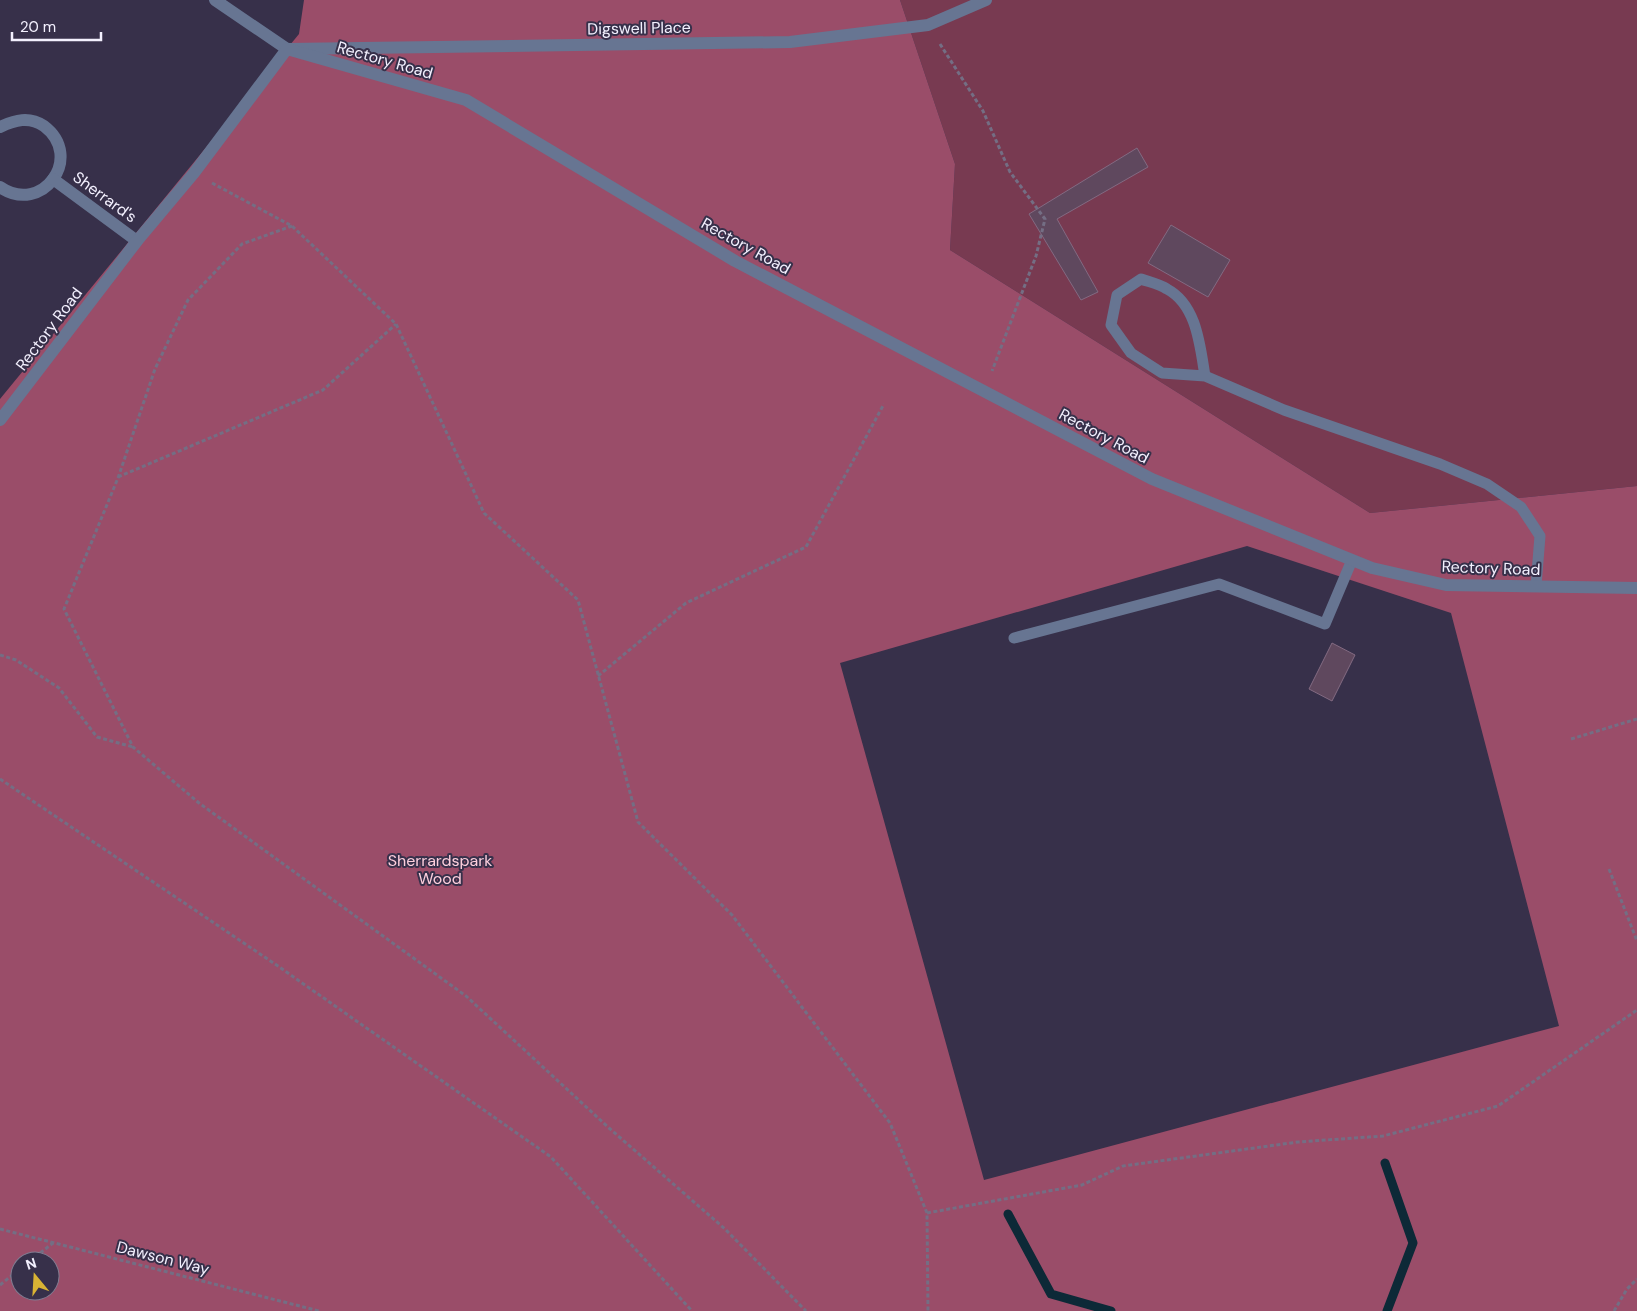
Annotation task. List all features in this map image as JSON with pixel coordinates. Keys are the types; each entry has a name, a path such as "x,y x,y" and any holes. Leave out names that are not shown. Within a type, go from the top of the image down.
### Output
{"street":[{"path":"215,0 287,49"},
{"name":"Digswell Place","path":"287,49 790,42 928,25 986,0"},
{"name":"Rectory Road","path":"0,420 137,240 194,173 287,49 466,100 736,261 1152,479 1372,568 1446,585 1637,588"},
{"name":"Sherrard's","path":"0,127 11,121 24,119 37,122 52,132 61,155 59,168 54,179 41,191 28,195 15,194 0,187"},
{"name":"Sherrard's","path":"54,179 137,240"}],"lane":[{"path":"1205,376 1199,339 1189,310 1168,289 1141,279 1117,295 1111,325 1131,353 1162,373 1205,376 1284,410 1440,464 1487,484 1520,507 1540,536 1536,586"},
{"path":"1014,638 1219,584 1325,624 1352,560"}],"path":[{"path":"928,25 983,111 1010,172 1045,219 1036,256 986,391"},
{"path":"194,173 292,226 396,324 484,513 578,600 638,822 732,915 890,1123 927,1213 928,1311"},
{"path":"292,226 242,244 188,300 155,369 118,478 64,609 133,747 199,803 466,996 609,1128 725,1229 806,1311"},
{"path":"118,478 323,390 396,324"},
{"path":"598,676 686,603 806,546 884,404"},
{"path":"0,655 16,660 58,688 96,737 133,747"},
{"path":"1571,739 1637,719"},
{"path":"0,779 275,964 551,1158 692,1311"},
{"path":"1609,869 1637,941"},
{"path":"927,1213 1082,1185 1123,1166 1298,1142 1383,1136 1498,1106 1637,1010"},
{"name":"Dawson Way","path":"0,1229 319,1311"},
{"path":"42,1251 53,1242"},
{"path":"0,1285 10,1277"},
{"path":"1614,1311 1627,1289 1637,1279"}],"shaded area":[{"path":"900,0 1637,0 1637,486 1370,513 950,250 955,164"}],"green space":[{"name":"Sherrardspark Wood","path":"304,0 900,0 955,164 950,250 1370,513 1637,486 1637,1311 0,1311 0,399 299,34","holes":["1247,546 1451,613 1559,1026 984,1180 840,663"]}],"building":[{"path":"1137,148 1148,167 1057,219 1098,292 1081,300 1029,214"},
{"path":"1171,225 1230,260 1208,297 1148,263"},
{"path":"1332,643 1355,655 1332,701 1309,689"}],"waterway":[{"path":"1385,1163 1413,1243 1387,1311"},
{"path":"1008,1214 1051,1294 1111,1311"}]}
